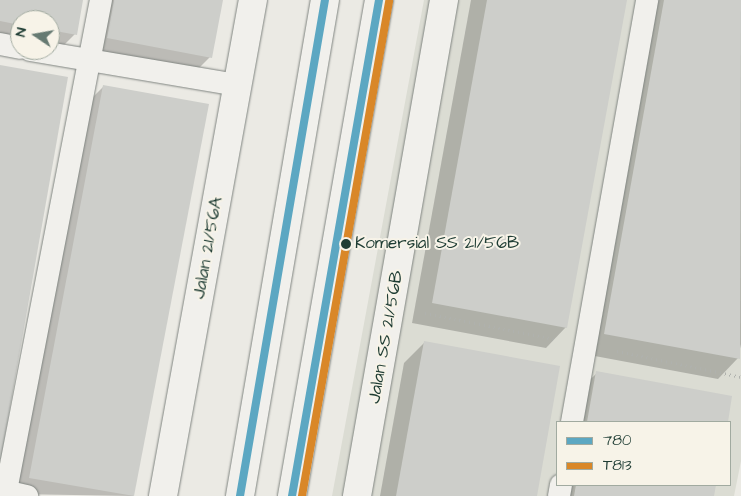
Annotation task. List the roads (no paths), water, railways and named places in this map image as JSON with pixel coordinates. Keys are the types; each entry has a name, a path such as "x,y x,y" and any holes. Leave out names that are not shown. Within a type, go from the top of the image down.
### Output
{"street":[{"name":"Jalan 21/56A","path":"163,496 253,0"},
{"path":"240,496 326,0"},
{"path":"292,496 379,0"},
{"name":"Jalan SS 21/56B","path":"357,496 444,0"}],"lane":[{"path":"9,493 101,0"},
{"path":"572,421 647,0"},
{"path":"60,56 237,85"}],"place":[{"name":"Komersial SS 21/56B","path":"346,244"}]}
